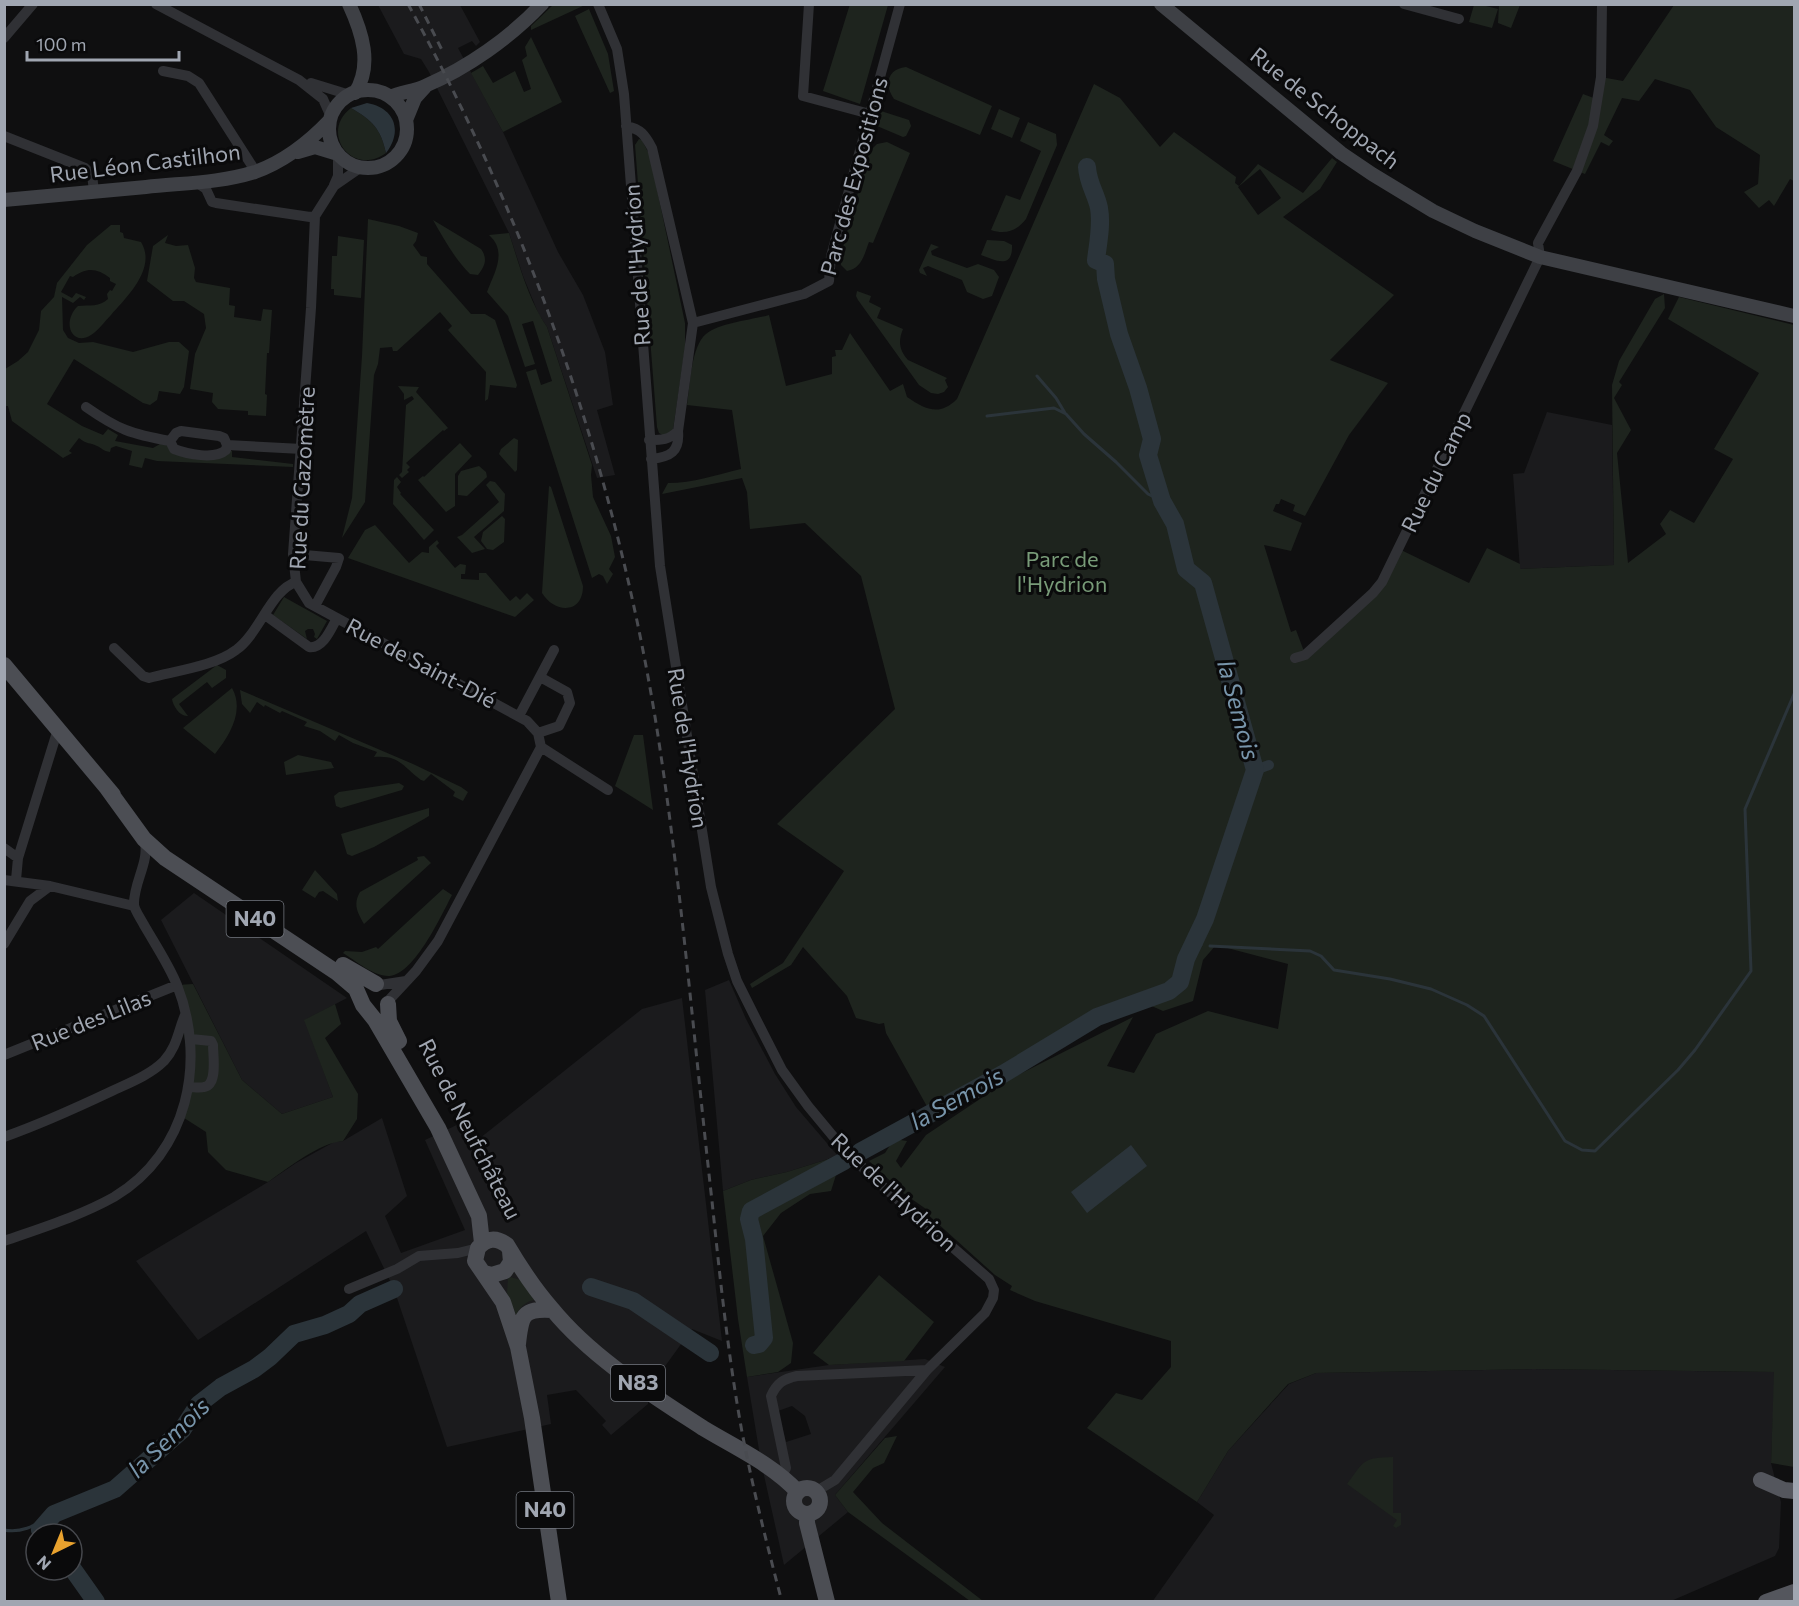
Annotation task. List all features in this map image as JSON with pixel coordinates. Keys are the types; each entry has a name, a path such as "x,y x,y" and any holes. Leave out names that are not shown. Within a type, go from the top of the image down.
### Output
{"highway":[{"path":"1794,1484 1761,1480 1784,1490 1794,1491"},
{"path":"1766,1602 1794,1592"}],"main road":[{"path":"350,4 364,48 365,73 352,94"},
{"path":"355,4 368,43 372,72 384,94 403,111 407,131 402,150 393,160 382,166 360,168 351,165 338,154 329,132 331,118 342,100 352,94 371,90 384,94 425,87"},
{"path":"510,33 527,4"},
{"path":"406,120 415,98 425,87 477,57 525,22 542,4"},
{"name":"Rue de Schoppach","path":"1161,4 1341,153 1433,212 1540,257 1794,316"},
{"name":"Rue Léon Castilhon","path":"287,156 313,136 331,118"},
{"name":"Rue Léon Castilhon","path":"4,200 216,180 256,171 287,156 315,147 338,154"},
{"name":"Rue de Neufchâteau","path":"4,665 107,788 154,849 353,985 438,1128 479,1216 483,1235 480,1245"},
{"name":"Rue de Neufchâteau","path":"154,849 356,974 378,984"},
{"path":"378,984 388,991 389,1002 379,1012 364,1004 367,986 378,984"},
{"name":"Rue de Neufchâteau","path":"389,1002 390,1026 446,1122 506,1246"},
{"path":"480,1245 488,1240 506,1246"},
{"name":"N40","path":"480,1245 476,1253 481,1270 503,1302 518,1347 559,1602"},
{"name":"N40","path":"503,1302 505,1272 511,1262 506,1246"},
{"name":"N83","path":"506,1246 552,1310 612,1365 694,1422 807,1492"},
{"path":"481,1270 492,1275 505,1272"},
{"name":"N83","path":"505,1272 518,1275 532,1283"},
{"path":"518,1347 521,1322 524,1316 534,1309 552,1310"},
{"name":"N83","path":"807,1492 794,1497 795,1506 800,1512 807,1514 807,1523 827,1602"}],"street":[{"path":"4,38 33,4"},
{"path":"156,4 299,80 323,99 331,118"},
{"name":"Rue de l'Hydrion","path":"598,4 617,49 624,94 649,440 663,589 711,887 720,926 737,981 783,1070 808,1106 837,1141 871,1176 989,1279 994,1290 993,1298 985,1313 927,1370 835,1480 807,1492"},
{"path":"809,4 803,96 870,114"},
{"name":"Parc des Expositions","path":"693,323 804,294 829,281 831,256 900,4"},
{"path":"1404,4 1459,19"},
{"name":"Rue du Camp","path":"1295,658 1305,655 1382,582 1540,257 1538,243 1577,171 1593,126 1601,77 1602,4"},
{"path":"163,71 188,76 199,83 256,171"},
{"path":"299,80 352,94"},
{"path":"626,126 637,128 646,136 652,148 693,323 678,431 679,441 671,453 661,458 651,459"},
{"path":"4,136 85,168 92,175 94,191"},
{"name":"Rue du Gazomètre","path":"114,648 143,676 149,678 224,657 247,641 279,594 286,587 297,582 293,554 302,449 315,216 338,176 338,154"},
{"name":"Rue du Gazomètre","path":"334,186 360,168"},
{"path":"196,182 206,189 212,202 315,216"},
{"path":"86,407 112,426 170,441"},
{"path":"180,431 219,436 224,438 227,446 226,450 217,456 179,451 171,446 170,441 180,431"},
{"path":"649,440 665,440 678,431"},
{"path":"227,446 302,449"},
{"path":"293,554 339,558 315,606"},
{"name":"Rue de Saint-Dié","path":"297,582 304,598 315,606 519,716 534,727 538,734"},
{"path":"266,615 309,647 315,648 320,645 337,618"},
{"path":"519,716 554,650"},
{"path":"389,1002 427,958 438,940 541,747 538,734 559,726 570,704 567,692 540,677"},
{"path":"58,729 10,880 50,886 134,906"},
{"path":"541,747 608,790"},
{"path":"4,848 18,858"},
{"path":"4,1241 61,1221 115,1196 142,1174 163,1150 177,1126 189,1087 191,1039 177,985 134,906 141,870 154,849"},
{"path":"4,944 30,901 50,886"},
{"path":"4,923 16,924"},
{"path":"378,984 406,981"},
{"name":"Rue des Lilas","path":"4,1055 177,985"},
{"path":"4,1137 62,1114 154,1069 164,1061 177,1043 185,1015"},
{"path":"189,1087 204,1088 210,1085 213,1079 211,1041 191,1039"},
{"path":"349,1289 397,1269 419,1256 458,1253 480,1245"},
{"path":"436,1254 481,1270"},
{"path":"782,1476 786,1468 771,1396 775,1386 784,1379 797,1376 927,1370"}],"shaded area":[{"path":"378,5 460,5 480,42 476,46 472,41 458,48 503,132 558,252 583,295 605,352 613,405 597,410 615,475 597,478 547,327 539,315 523,276 509,233 429,72 421,59 404,54"},
{"path":"367,103 384,110 393,122 394,137 386,153 378,131 365,117 351,108"},
{"path":"1547,412 1612,425 1614,565 1520,569 1513,474 1524,473"},
{"path":"194,893 347,998 305,1020 333,1097 282,1114 242,1080 161,920"},
{"path":"729,980 746,1019 775,1074 796,1107 838,1156 787,1172 751,1180 723,1191 705,990"},
{"path":"682,998 722,1341 692,1329 650,1387 648,1404 611,1435 602,1425 606,1421 576,1390 547,1395 551,1424 447,1447 394,1289 366,1231 198,1340 136,1261 296,1163 334,1142 343,1141 382,1118 407,1196 385,1216 401,1253 465,1230 425,1140 463,1122 475,1142 642,1009"},
{"path":"1131,1145 1147,1166 1087,1213 1071,1192"},
{"path":"925,1359 945,1367 835,1495 848,1512 784,1565 761,1462 747,1377 829,1365","holes":["792,1406 805,1416 811,1434 786,1442 778,1411"]},
{"path":"1533,1369 1775,1372 1771,1463 1781,1502 1779,1548 1775,1556 1671,1601 1152,1602 1214,1515 1197,1502 1228,1451 1289,1384 1316,1373"}],"green space":[{"path":"554,4 585,5 531,30 531,26"},
{"path":"850,4 888,5 860,104 823,91"},
{"path":"1474,5 1498,9 1492,28 1469,22"},
{"path":"1499,5 1520,5 1511,28 1498,23"},
{"path":"1674,5 1794,5 1794,181 1790,179 1774,206 1769,200 1759,208 1744,192 1758,184 1760,155 1716,127 1690,90 1655,79 1639,101 1622,98 1604,135 1613,141 1609,146 1601,142 1585,174 1553,161 1583,94 1599,100 1601,77 1623,81"},
{"path":"589,9 608,54 614,91 610,93 575,16"},
{"path":"531,37 562,102 503,132 471,73 483,66 493,83 515,71 524,92 531,89 522,60 527,56 525,47"},
{"path":"906,67 992,106 980,135 894,99 889,88 889,78 895,71"},
{"name":"Parc de l'Hydrion","path":"1094,84 1120,98 1160,147 1174,132 1236,177 1235,183 1239,186 1258,164 1303,193 1332,158 1337,162 1320,189 1283,217 1394,295 1330,360 1388,383 1349,435 1305,516 1293,511 1295,505 1281,499 1279,504 1276,504 1273,511 1302,523 1291,551 1264,545 1291,632 1296,630 1305,654 1373,593 1399,549 1469,583 1487,548 1520,564 1520,569 1614,565 1612,385 1619,361 1655,299 1664,294 1665,308 1619,382 1622,385 1614,398 1631,430 1617,453 1628,563 1666,534 1660,524 1670,510 1694,523 1733,459 1714,449 1759,373 1668,319 1679,297 1794,325 1794,1467 1771,1463 1774,1372 1533,1369 1316,1373 1288,1384 1228,1451 1197,1502 1087,1428 1116,1393 1142,1400 1171,1367 1171,1341 1035,1301 1010,1290 1012,1286 995,1275 925,1212 926,1209 903,1193 869,1161 885,1153 894,1139 907,1141 896,1161 901,1168 926,1135 1010,1079 1133,1017 1107,1066 1134,1073 1156,1034 1208,1011 1278,1029 1288,964 1216,945 1203,960 1193,1001 1163,1011 1147,1004 1113,1014 1005,1075 934,1119 886,1033 884,1023 879,1024 856,1018 847,996 803,947 791,965 752,988 750,984 783,963 844,871 777,824 895,709 861,576 805,523 750,529 747,492 742,478 662,494 668,483 695,480 741,469 732,410 687,405 697,347 706,334 712,330 727,324 769,315 786,386 832,374 832,357 836,356 835,350 842,350 850,333 890,391 903,384 907,397 932,409 944,408 957,399","holes":["1260,169 1281,198 1258,215 1238,187"]},
{"path":"351,108 365,117 378,131 386,153 373,159 362,160 352,156 344,149 339,139 338,129 342,118"},
{"path":"999,109 1020,118 1012,138 991,129"},
{"path":"881,111 909,120 911,126 906,136 903,137 877,126 875,116"},
{"path":"1028,122 1056,134 1057,145 1026,219 1010,231 991,230 1006,195 1020,200 1041,151 1020,141"},
{"path":"639,139 642,140 650,156 685,323 685,348 673,430 664,436 659,433 657,427 635,145"},
{"path":"887,142 910,153 873,243 869,242 859,264 847,271 841,265 840,258 869,152 877,144"},
{"path":"368,219 418,233 413,245 421,256 427,257 427,264 471,314 485,314 495,320 517,385 516,388 490,385 488,399 485,401 486,372 448,330 452,326 440,312 397,351 393,351 392,347 380,348 374,375 365,502 342,538 352,498 362,356"},
{"path":"433,220 481,249 485,262 478,275 470,274 459,261"},
{"path":"111,225 120,225 120,232 123,233 124,238 141,242 145,252 143,272 132,291 118,308 96,331 84,338 79,338 71,331 70,319 73,312 78,306 105,302 108,299 107,294 116,284 105,275 92,270 70,276 61,292 72,298 76,293 86,297 84,300 80,297 73,303 62,297 63,330 68,338 79,343 93,342 133,352 169,342 179,342 189,351 184,387 180,394 159,391 157,400 150,405 143,403 74,359 47,404 82,426 103,435 108,429 118,435 115,441 153,448 160,444 171,446 179,451 232,451 232,457 293,464 293,467 157,461 145,458 142,468 129,465 132,451 116,446 108,452 79,438 69,451 72,453 63,458 12,421 8,406 5,406 5,369 28,352 39,330 41,311 54,297 57,283 87,245"},
{"path":"509,233 529,293 547,327 592,465 593,497 611,536 615,557 609,569 613,574 607,584 603,576 599,574 592,578 526,372 536,369 541,385 552,381 533,321 522,324 535,364 525,367 508,316 487,292 499,255 495,242 489,235"},
{"path":"168,235 165,243 176,246 188,245 195,268 196,282 230,288 229,305 235,306 234,317 261,321 263,309 272,310 269,353 267,353 266,416 248,415 248,411 218,409 212,402 213,393 190,389 195,354 206,328 204,314 184,301 173,301 147,281 153,246"},
{"path":"338,236 364,240 361,298 334,295 334,289 331,289 332,256 337,256"},
{"path":"987,240 1004,241 1012,245 1010,258 1002,261 981,255"},
{"path":"931,244 939,247 931,251 932,255 967,268 978,264 994,270 999,277 992,296 983,299 967,292 962,280 928,266 923,268 927,276 920,273 919,270"},
{"path":"857,291 871,296 869,302 881,308 877,318 903,329 900,345 908,360 947,378 945,380 948,387 944,392 931,393 919,385 858,300"},
{"path":"398,386 419,387 416,392 448,428 406,463 410,467 407,470 409,472 402,478 399,475 402,472 406,405 414,399 412,396 404,400 404,394"},
{"path":"514,438 518,440 517,470 515,472 499,454 501,449"},
{"path":"460,443 472,456 455,474 455,506 446,512 418,480"},
{"path":"479,466 486,472 487,477 467,496 458,495 458,476 461,471"},
{"path":"397,477 401,482 397,487 400,494 434,530 424,540 393,504 394,480"},
{"path":"490,481 495,482 505,494 504,511 474,537 485,549 472,553 457,537 499,502 486,485"},
{"path":"549,486 583,586 578,602 567,608 553,604 542,593"},
{"path":"502,516 505,519 504,542 493,550 487,549 481,541 483,532"},
{"path":"375,525 409,563 422,552 429,553 429,547 437,540 439,543 436,546 455,568 460,564 466,565 465,574 461,574 461,579 479,580 479,573 486,573 510,601 516,596 520,600 527,593 534,600 515,617 348,558 365,530"},
{"path":"284,597 327,621 317,639 314,637 313,629 305,631 307,639 273,615"},
{"path":"217,665 226,670 226,678 212,688 207,682 179,704 188,716 180,713 175,708 172,699"},
{"path":"232,688 237,705 234,723 215,754 183,728"},
{"path":"240,690 413,764 468,792 463,801 453,796 455,792 431,774 424,781 421,780 395,760 374,757 377,752 339,735 335,741 320,731 304,726 307,722 282,711 280,713 257,702 250,713 242,704"},
{"path":"634,735 643,735 653,810 615,786"},
{"path":"298,755 331,762 334,768 286,775 284,762"},
{"path":"399,783 404,786 402,790 341,808 336,806 334,796 339,792"},
{"path":"429,808 429,816 424,819 374,847 352,856 347,854 341,834"},
{"path":"424,856 431,863 364,924 357,908 360,892 418,860 417,857"},
{"path":"315,870 337,894 338,901 323,891 319,892 315,898 302,890"},
{"path":"443,889 452,895 441,916 418,955 399,973 390,976 378,974 343,953 345,951 362,952 376,947 378,949"},
{"path":"193,984 242,1080 282,1114 333,1097 304,1020 335,1004 341,1024 325,1038 358,1094 357,1119 343,1141 314,1151 268,1182 226,1170 208,1152 206,1132 181,1116 190,1076 177,985"},
{"path":"838,1156 841,1159 831,1191 810,1194 781,1213 763,1236 793,1343 791,1363 778,1372 747,1377 723,1191 751,1180 787,1172"},
{"path":"879,1275 934,1322 904,1361 829,1365 813,1353"},
{"path":"510,1277 521,1280 537,1299 524,1304 516,1315 507,1293"},
{"path":"897,1436 884,1463 873,1468 853,1492 882,1523 983,1601 970,1601 848,1512 835,1495 885,1438"},
{"path":"1393,1457 1393,1513 1401,1513 1401,1525 1396,1528 1393,1526 1397,1520 1347,1484 1365,1462 1375,1458"}],"waterway":[{"name":"la Semois","path":"860,1152 1003,1074 1097,1017 1169,991 1180,982 1186,959 1205,919 1255,770 1203,583 1186,569 1175,524 1162,501 1148,455 1152,439 1138,388 1119,334 1106,279 1105,264 1096,260 1100,214 1087,167"},
{"path":"1037,376 1056,398 1065,413"},
{"path":"987,416 1054,408 1066,414 1148,494 1162,501"},
{"path":"1210,946 1310,951 1321,956 1334,970 1390,979 1431,989 1467,1005 1484,1016 1565,1141 1582,1150 1595,1151 1678,1070 1695,1050 1751,971 1745,809 1794,694"},
{"path":"1255,770 1269,765"},
{"name":"la Semois","path":"1193,945 1201,945"},
{"name":"la Semois","path":"754,1345 759,1344 764,1338 754,1239 749,1219 751,1211 844,1161"},
{"name":"la Semois","path":"591,1287 633,1301 710,1353"},
{"name":"la Semois","path":"47,1522 54,1514 115,1489 182,1430 199,1404 221,1387 254,1369 294,1334 325,1325 349,1314 360,1304 394,1289"},
{"path":"4,1530 24,1529 54,1514"},
{"name":"la Semois","path":"82,1582 96,1602"}],"railway":[{"path":"408,4 493,176 530,264 563,353 592,444 639,629 665,782 733,1374 751,1475 782,1602"},
{"path":"419,4 442,50"}]}
